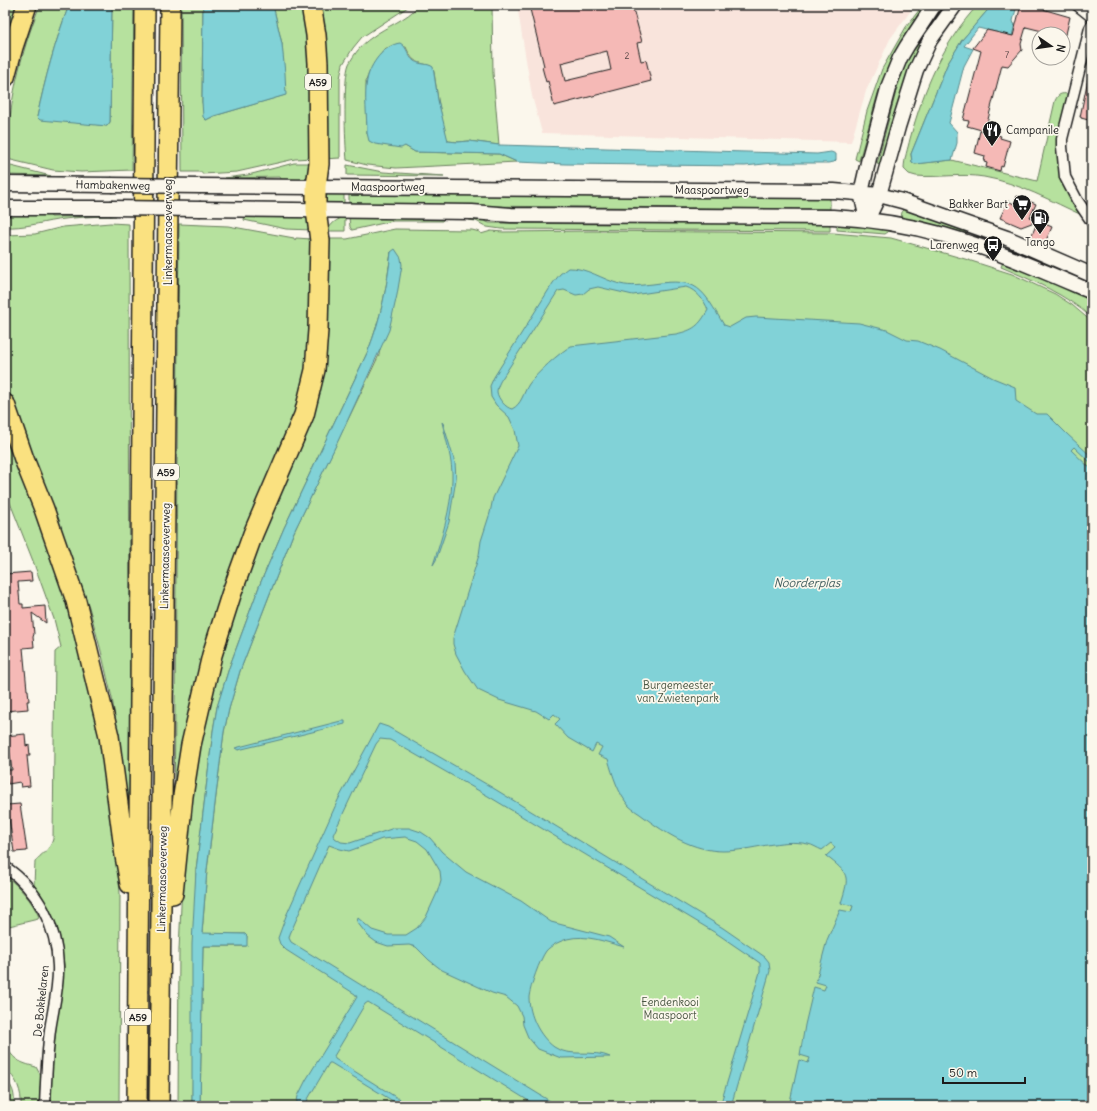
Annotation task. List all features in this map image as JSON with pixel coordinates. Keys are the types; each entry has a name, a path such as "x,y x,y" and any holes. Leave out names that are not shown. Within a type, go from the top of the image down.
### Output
{"highway":[{"path":"5,77 27,5"},
{"name":"Linkermaasoeverweg","path":"137,1106 145,5"},
{"name":"Linkermaasoeverweg","path":"159,1106 170,5"},
{"name":"A59","path":"311,5 316,36 318,63 319,164 316,186"},
{"path":"316,186 316,210"},
{"name":"A59","path":"161,938 169,927 172,915 177,844 183,796 191,745 212,655 240,567 302,421 312,383 317,344 319,290 320,241 316,210"},
{"name":"A59","path":"5,404 76,601 109,736 125,856 138,928"}],"main road":[{"path":"866,220 861,193 869,158 894,72 906,46 924,17 934,5"},
{"path":"866,220 879,195 916,70 930,40 955,5"},
{"name":"Hambakenweg","path":"5,184 316,186"},
{"name":"Maaspoortweg","path":"316,186 834,190 879,195 910,203 1007,238 1092,275"},
{"name":"Hambakenweg","path":"5,208 316,210"},
{"path":"316,210 511,214 833,217 866,220 895,224 967,242 1092,292"}],"street":[{"path":"1077,5 1092,17"},
{"path":"1092,25 1084,49 1062,139 1065,176 1077,200 1092,222"},
{"name":"De Bokkelaren","path":"5,867 15,874 31,891 43,908 56,944 58,967 47,1063 44,1106"}],"shaded area":[{"path":"517,5 915,5 890,39 866,91 851,142 542,133 532,96"}],"green space":[{"path":"5,5 17,5 5,41"},
{"path":"40,5 69,5 59,33 43,89 37,117 107,126 110,122 112,5 134,5 132,170 81,172 53,170 7,159 10,119 16,80"},
{"path":"181,5 203,5 202,102 206,120 214,116 285,95 282,44 273,5 304,5 308,26 312,158 295,159 237,172 202,174 202,172 182,172"},
{"path":"319,5 411,5 362,37 343,64 340,78 340,158 324,159"},
{"path":"419,5 492,5 493,73 499,145 469,141 447,141 438,100 434,72 431,66 415,61 406,47 386,48 377,59 370,72 366,81 367,133 405,146 415,152 499,154 517,162 396,168 367,165 347,160 345,96 349,64 358,50 368,40 409,15"},
{"path":"923,5 930,5 890,64 878,93 859,161 855,159 867,111 882,69 906,27"},
{"path":"938,5 948,5 882,165 877,164 897,88 906,61"},
{"path":"978,5 992,5 962,40 947,65 911,154 912,162 915,164 952,160 1037,181 1055,101 1060,94 1068,94 1061,125 1059,155 1084,216 1035,193 997,180 967,175 916,176 909,174 904,169 906,154 915,121 928,85 954,35"},
{"path":"294,163 312,163 309,180 281,179 280,177 225,178 248,175"},
{"path":"7,165 51,176 6,175"},
{"path":"347,165 383,172 444,176 347,175"},
{"path":"349,192 830,197 830,209 349,205"},
{"path":"321,193 344,193 344,205 322,204"},
{"path":"903,208 967,229 963,237 900,221"},
{"path":"5,214 50,214 51,217 100,216 57,220 25,226 5,227"},
{"path":"245,215 310,216 312,230 286,229 244,220"},
{"path":"345,217 345,231 328,231 334,222"},
{"path":"349,217 445,217 442,221 393,221 352,230 350,227"},
{"path":"470,217 476,217 489,223 609,224 622,219 830,221 830,231 501,229 487,227 476,221 468,220"},
{"path":"110,223 129,224 129,810 112,698 89,607 27,440 13,407 5,378 5,235 35,234 63,227"},
{"path":"837,223 890,226 888,232 885,234 837,230"},
{"path":"179,224 228,226 294,238 294,240 296,238 312,239 312,293 305,386 249,534 174,824"},
{"name":"Burgemeester van Zwietenpark","path":"395,229 472,230 480,232 481,234 491,231 833,233 891,238 1012,274 1055,294 1072,305 1092,322 1092,1106 200,1106 203,946 246,946 247,936 245,934 202,934 207,870 224,732 229,709 240,671 293,534 379,355 388,278 377,327 368,351 284,528 260,584 229,668 217,707 196,870 192,1106 178,1106 179,950 182,884 196,770 210,692 223,638 325,358 327,337 326,239 347,239"},
{"path":"1003,262 1092,295 1092,318 1082,309 1060,295 1001,267"},
{"path":"5,431 55,555 92,685 114,823 120,893 119,1106 49,1106 58,1005 63,982 64,965 61,941 56,923 46,903 34,885 35,862 48,849 53,839 55,652 61,647 54,619 5,490"},
{"path":"5,875 29,899 39,917 38,919 5,927"},
{"path":"5,1046 18,1060 36,1067 41,1076 39,1106 21,1106 20,1091 16,1081 5,1069"},
{"path":"5,1078 13,1091 14,1106 5,1106"}],"water":[{"path":"69,5 112,5 110,122 107,126 40,120 37,117 43,89 59,33"},
{"path":"203,5 273,5 282,44 286,95 214,116 206,120 203,117"},
{"path":"992,5 1017,5 1013,21 1015,24 1012,36 978,28 964,46 973,49 964,66 949,123 957,132 957,143 952,160 915,164 912,162 911,154 947,65 962,40"},
{"path":"400,43 405,47 410,57 414,61 433,67 438,100 448,141 469,141 499,145 817,154 831,152 836,154 836,160 828,163 774,163 745,166 565,164 517,162 499,154 415,152 405,146 401,148 375,144 369,141 367,133 367,80 371,68 383,51"},
{"path":"395,249 401,258 402,265 389,330 293,534 240,671 229,709 224,732 207,870 202,933 245,934 247,936 247,946 203,946 200,1106 192,1106 192,944 196,870 217,707 229,668 260,584 284,528 368,351 377,327 383,302 391,252"},
{"name":"Noorderplas","path":"568,268 575,268 624,285 637,286 668,282 690,284 698,288 704,294 724,325 730,327 746,318 756,317 859,323 887,330 907,340 918,341 940,350 993,378 1015,387 1016,401 1036,414 1047,414 1092,457 1092,464 1074,447 1071,450 1092,470 1092,1106 789,1106 799,1060 808,1063 810,1058 800,1055 814,987 824,990 826,985 816,982 827,940 840,910 851,912 853,906 841,903 846,886 846,876 839,867 826,856 835,848 831,843 822,850 808,844 787,843 723,851 691,845 671,835 629,806 619,790 608,759 598,755 602,747 596,744 592,752 568,738 555,724 560,719 554,714 549,719 536,711 499,700 478,690 465,671 456,654 453,638 479,555 481,541 493,498 518,446 515,430 509,417 496,405 491,397 490,386 494,377 560,274","holes":["598,287 633,295 686,287 690,288 700,296 708,310 699,324 692,329 676,334 571,346 537,374 515,407 512,409 503,403 497,392 500,382 558,291 564,290 576,295 583,294 589,289"]},
{"path":"442,422 455,463 456,479 449,522 433,565 448,512 452,480 450,458"},
{"path":"345,721 345,724 238,750 235,748"},
{"path":"379,724 388,727 493,788 723,928 765,957 769,962 770,971 731,1106 720,1106 760,972 760,963 719,935 488,796 390,740 380,739 376,744 333,835 335,838 341,842 350,843 394,828 409,828 421,832 430,838 442,852 466,872 521,901 551,922 609,937 624,947 596,939 581,937 567,939 556,944 546,951 541,960 529,997 529,1004 533,1018 539,1031 554,1047 567,1052 597,1054 610,1057 561,1058 538,1049 528,1037 523,1025 522,1016 517,1006 506,997 492,993 442,970 416,947 409,945 388,946 376,942 368,936 357,922 358,918 372,930 388,935 406,935 417,928 426,917 441,880 440,871 427,849 417,841 405,837 382,839 349,851 329,845 290,934 289,938 291,942 558,1106 537,1106 368,1002 365,1004 334,1056 335,1059 410,1106 401,1106 329,1063 308,1099 306,1106 296,1106 298,1096 306,1080 357,997 355,994 286,950 280,944 278,938 286,916 338,800"}],"building":[{"path":"529,5 632,5 642,42 637,43 641,61 646,60 651,81 554,106 548,81 546,82 542,67 544,66","holes":["607,51 611,70 565,81 561,63"]},
{"path":"1021,5 1040,5 1039,8 1070,17 1068,26 1031,26 1031,28 1026,27 1021,44 1022,50 1008,66 1002,65 985,131 967,126 969,121 963,120 981,51 973,48 987,30 1013,36"},
{"path":"1088,79 1092,80 1092,121 1080,117"},
{"name":"Campanile","path":"980,131 1001,136 1000,138 1010,141 1003,167 1001,166 1000,171 986,167 987,163 984,162 985,156 975,153"},
{"path":"1017,196 1036,204 1030,217 1037,221 1021,227 1000,218 1008,201 1014,204"},
{"path":"1038,221 1052,227 1044,245 1030,239"},
{"path":"31,572 32,581 18,582 20,604 23,604 23,608 45,606 46,623 32,613 34,647 23,648 29,701 27,701 28,709 5,711 5,574"},
{"path":"25,734 26,746 29,745 30,756 27,756 30,786 21,787 20,782 8,784 6,770 12,770 9,748 5,749 5,736"},
{"path":"20,804 27,851 14,852 7,805"}],"place":[{"name":"Campanile","path":"992,147"},
{"name":"Bakker Bart","path":"1022,221"},
{"name":"Tango","path":"1040,235"},
{"name":"Larenweg","path":"993,262"}],"park label":[{"name":"Eendenkooi Maaspoort","path":"670,1008"}]}
